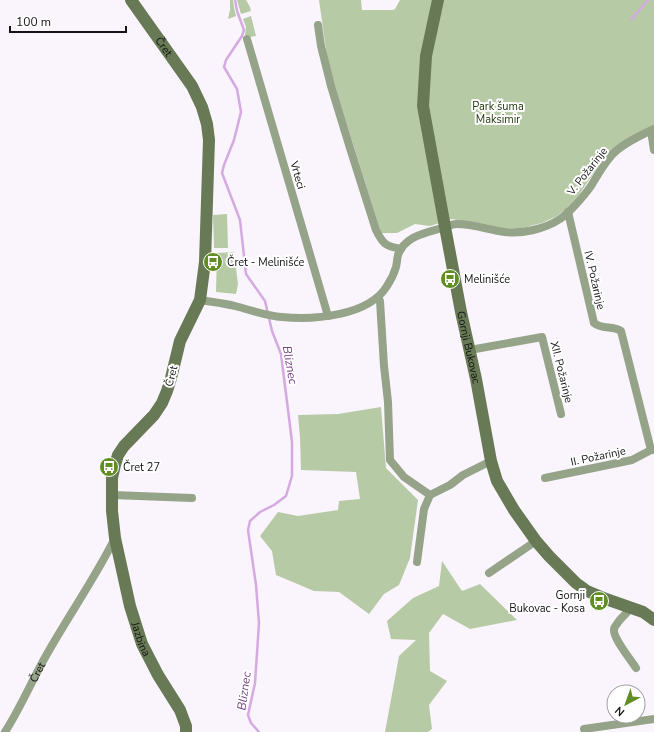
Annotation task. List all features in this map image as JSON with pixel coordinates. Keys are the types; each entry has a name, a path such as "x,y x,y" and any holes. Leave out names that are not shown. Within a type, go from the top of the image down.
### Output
{"street":[{"name":"Čret","path":"5,732 15,716 46,655 106,557 115,538 112,511 112,478 114,465 124,446 154,415 162,403 171,378 180,341 200,300 206,240 209,140 207,124 202,107 192,86 131,0"},
{"name":"Gornji Bukovac","path":"438,0 426,56 423,106 491,461 497,481 514,510 536,541 560,568 576,583 584,589 606,599 652,617"},
{"path":"318,25 321,46 331,86 376,230 380,239 385,244 390,247 401,249"},
{"name":"Vrteci","path":"247,39 328,316"},
{"path":"652,130 654,150"},
{"name":"V. Požarinje","path":"445,227 456,224 505,232 525,231 555,222 568,212 588,190 611,156 623,146 652,130"},
{"name":"IV. Požarinje","path":"568,212 594,321 596,325 617,328 621,331 653,450"},
{"path":"200,300 281,317 305,318 328,316 354,311 371,303 386,288 392,277 401,249 413,237 445,227"},
{"path":"378,297 380,301 390,460 404,477 430,495"},
{"name":"XII. Požarinje","path":"470,350 542,337 561,414"},
{"name":"II. Požarinje","path":"545,478 632,460 653,450"},
{"path":"417,562 424,509 430,495 450,485 462,475 491,461"},
{"path":"112,495 192,498"},
{"name":"Jazbina","path":"115,538 130,606 142,644 158,675 180,710 186,726 186,732"},
{"path":"489,573 536,541"},
{"path":"631,608 620,619 614,630 618,642 636,668"},
{"path":"584,729 654,719"}],"green space":[{"path":"230,0 233,0 236,16 228,19 230,10"},
{"path":"237,0 246,0 251,11 241,14"},
{"name":"Park šuma Maksimir","path":"319,0 361,0 362,10 393,10 400,0 654,0 654,126 604,158 578,196 567,208 557,216 542,223 518,229 501,228 452,219 430,226 415,224 397,233 381,233 328,64"},
{"path":"251,16 256,36 250,37 245,35 246,27 243,19"},
{"path":"227,214 228,248 214,248 213,215"},
{"path":"234,252 238,284 236,294 216,292 217,253"},
{"path":"381,407 386,468 418,500 410,558 399,585 384,594 369,614 339,592 314,591 276,575 272,551 260,536 278,512 298,516 338,510 339,501 360,499 356,472 301,470 298,415 338,414"},
{"path":"442,561 462,591 480,584 517,620 470,629 443,614 429,633 430,671 447,681 429,705 432,729 428,732 385,732 399,656 416,640 391,639 387,621 413,598 439,586"}],"waterway":[{"name":"Bliznec","path":"235,0 237,11 244,30 242,36 226,60 224,67 237,89 241,112 234,140 222,173 240,220 246,274 265,301 272,331 281,354 292,442 292,476 286,496 274,505 260,512 250,521 248,530 256,585 259,623 255,683 248,715 251,723 259,732"},
{"path":"631,20 648,0"}],"place":[{"name":"Čret - Melinišće","path":"213,262"},
{"name":"Melinišće","path":"450,279"},
{"name":"Čret 27","path":"109,467"},
{"name":"Gornji Bukovac - Kosa","path":"599,601"}]}
